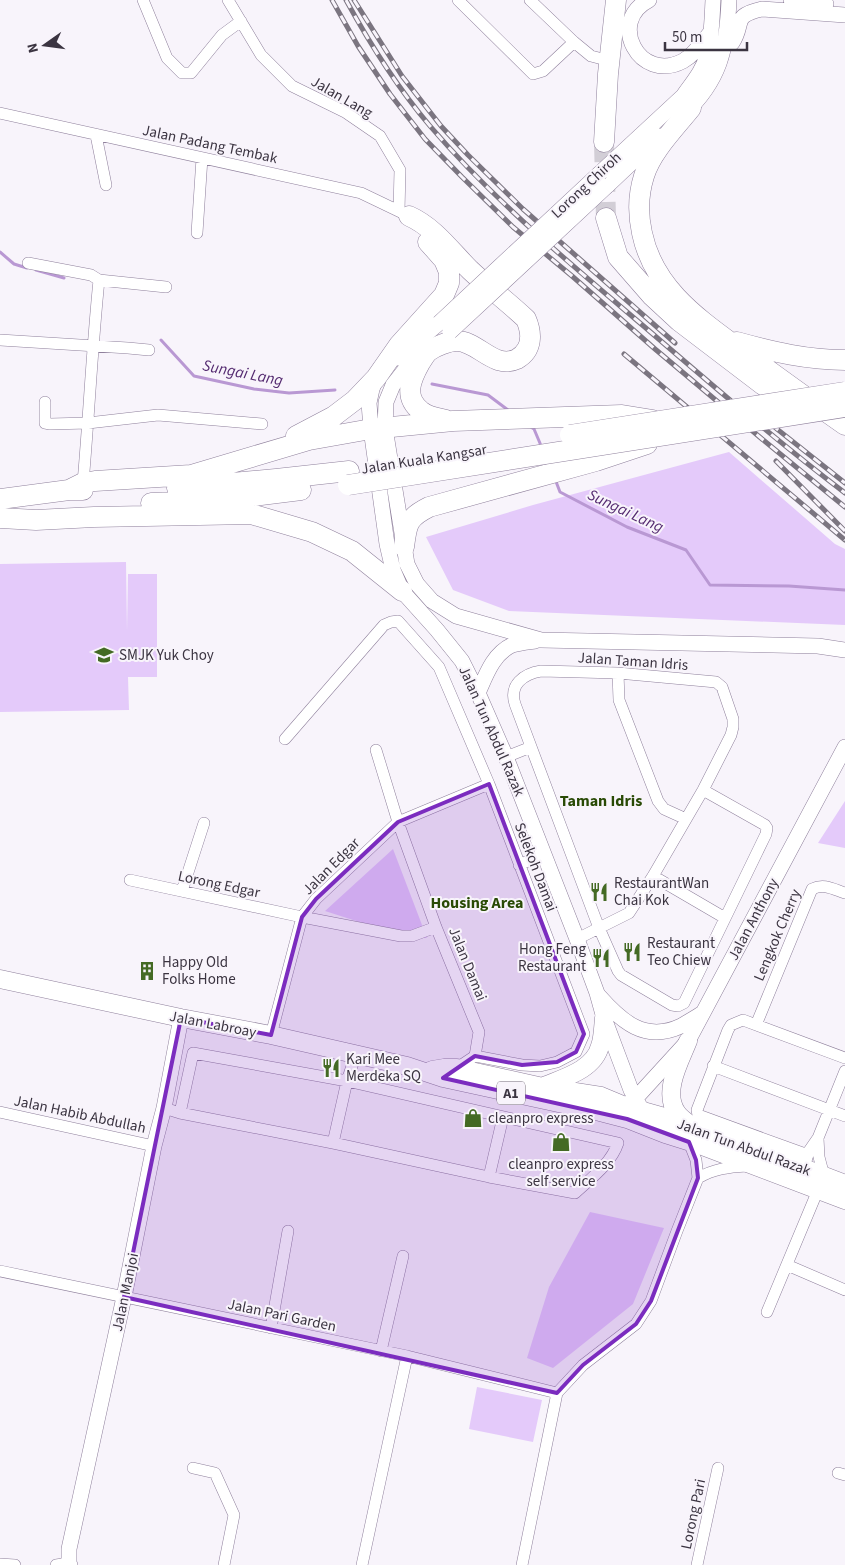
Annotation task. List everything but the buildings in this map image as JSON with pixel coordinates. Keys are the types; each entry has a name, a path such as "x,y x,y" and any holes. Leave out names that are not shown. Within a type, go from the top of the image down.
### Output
{"highway":[{"path":"604,142 608,74 617,2"},
{"path":"691,108 652,158 644,176 639,197 639,221 644,245 655,269 670,291 690,310 845,425"},
{"path":"404,214 420,221 450,248 470,270 526,319 530,329 531,340 522,354 516,359 500,360 491,358 467,342 457,341 427,352 412,376 410,385 411,395 420,410 430,416 453,421"},
{"path":"268,451 334,416 355,400 376,378 399,345 444,295 450,283 444,260 404,214"},
{"path":"606,218 618,257 652,296 679,321 763,384 845,440"},
{"path":"726,338 778,353 830,360 845,360"},
{"name":"Jalan Kuala Kangsar","path":"0,499 76,486 190,487 349,471 845,392"},
{"name":"Jalan Kuala Kangsar","path":"0,517 95,506 221,500 348,485 845,407"},
{"path":"76,486 192,475 309,440 378,429 453,421 622,416 660,421"},
{"path":"404,547 406,529 414,514 428,507 596,461 680,433"},
{"path":"0,517 36,520 251,514 312,532 352,551 402,591"}],"main road":[{"path":"649,0 633,13 629,34 638,54 650,64 663,67 683,61 700,46 711,32"},
{"name":"Lorong Chiroh","path":"604,179 677,101 701,70 707,55 711,32 713,0"},
{"path":"723,52 727,32 729,0"},
{"path":"791,0 845,6"},
{"path":"723,52 733,42 742,16 750,12 762,9 845,15"},
{"name":"Lorong Chiroh","path":"444,327 604,179 691,108 709,85 717,70 723,52"},
{"path":"376,378 388,366 444,327"},
{"name":"Jalan Tun Abdul Razak","path":"378,429 393,385 404,371 427,352 444,327"},
{"name":"Jalan Tun Abdul Razak","path":"376,378 369,404 378,429 387,544 393,570 402,591 462,661 478,693 506,757 577,939 634,1105 657,1125 678,1134 689,1142"},
{"path":"378,429 406,564 417,584 432,601 456,616 541,640"},
{"path":"478,693 488,669 496,657 512,645 541,640 818,646 845,650"},
{"name":"Jalan Anthony","path":"634,1105 688,1041 845,747"},
{"name":"Jalan Labroay","path":"0,980 271,1035 424,1071"},
{"path":"597,993 626,1023 637,1028 652,1031 680,1026 703,1013"},
{"name":"Jalan Manjoi","path":"65,1564 124,1297 181,1018"},
{"path":"543,1086 577,1072 593,1059 600,1048 604,1018"},
{"path":"688,1041 676,1072 672,1100 677,1113 689,1124"},
{"name":"Jalan Tun Abdul Razak","path":"424,1071 457,1068 601,1096 634,1105 689,1124 812,1175 845,1200"},
{"name":"Jalan Tun Abdul Razak","path":"424,1071 443,1078 627,1119 753,1166 812,1175 845,1184"},
{"path":"600,1112 634,1105"}],"street":[{"path":"143,0 167,58 182,73 190,73 222,35 241,21"},
{"name":"Jalan Lang","path":"228,0 261,55 292,86 345,112 380,136 400,170 404,214"},
{"path":"458,0 533,74 543,71 574,42"},
{"path":"530,0 591,56 610,61"},
{"name":"Jalan Padang Tembak","path":"0,113 361,193 404,214"},
{"path":"96,135 106,185"},
{"path":"197,233 202,158"},
{"path":"28,262 91,275 99,280 166,287"},
{"path":"76,486 88,422 92,346 99,280"},
{"path":"0,340 149,350"},
{"path":"46,402 45,423 88,422 158,415 262,424"},
{"name":"Selekoh Damai","path":"285,739 384,625 398,622 439,667 489,784 584,1034 576,1052 557,1062 540,1066 522,1065 475,1056"},
{"name":"Jalan Taman Idris","path":"577,939 629,914 703,790 731,735 733,727 733,719 722,687 716,682 618,673 541,671 530,673 520,679 514,688 513,699 599,928"},
{"path":"618,673 618,696 658,801 664,809 686,819"},
{"path":"506,757 531,747"},
{"name":"Jalan Damai","path":"376,750 398,822 436,927 479,1032 475,1056"},
{"name":"Jalan Edgar","path":"271,1035 302,917 316,899 398,822 489,784"},
{"path":"599,928 621,975 672,1005 678,1006 684,1003 766,834 767,828 765,825 703,790"},
{"path":"182,891 204,823"},
{"path":"520,865 544,854"},
{"path":"653,876 725,918"},
{"name":"Lorong Edgar","path":"130,880 302,917 407,936 436,927"},
{"name":"Lengkok Cherry","path":"756,1025 812,889 818,886 825,886 845,893"},
{"path":"812,1175 698,1115 697,1110 728,1030 731,1025 743,1020 845,1058"},
{"path":"164,1108 180,1113 333,1143 488,1177 575,1193 600,1169 615,1151 618,1143 347,1081 193,1053 180,1113"},
{"path":"333,1143 347,1081 356,1054"},
{"path":"457,1068 475,1056"},
{"path":"713,1066 845,1116"},
{"path":"812,1175 818,1138 845,1071"},
{"name":"Jalan Habib Abdullah","path":"0,1112 154,1146"},
{"path":"488,1177 503,1117"},
{"path":"767,1312 787,1264 812,1175 819,1157 818,1138"},
{"path":"522,1565 557,1392 584,1365 636,1324 651,1301 676,1231 698,1178 696,1160 689,1142"},
{"path":"698,1178 723,1168 753,1166"},
{"path":"271,1328 288,1231"},
{"path":"381,1351 403,1256"},
{"path":"787,1264 845,1290"},
{"name":"Jalan Pari Garden","path":"0,1271 407,1356 557,1392"},
{"path":"362,1565 407,1356"},
{"path":"193,1468 215,1473 234,1515 224,1565"},
{"name":"Lorong Pari","path":"697,1565 718,1468"},
{"path":"0,1564 15,1565"}],"highlighted area":[{"path":"489,784 584,1034 576,1052 557,1062 522,1065 475,1056 443,1078 627,1119 689,1142 696,1160 698,1178 651,1301 636,1324 583,1365 557,1393 124,1297 181,1018 271,1035 302,917 316,899 398,822"}],"shaded area":[{"path":"729,452 835,544 845,549 845,625 509,611 453,590 426,537 533,505"},
{"path":"126,562 127,631 128,574 157,574 157,677 128,677 129,710 0,712 0,564"},
{"path":"845,801 845,848 818,843"},
{"path":"393,849 427,938 406,937 325,911"},
{"path":"590,1212 664,1228 633,1304 553,1368 527,1358 549,1287"},
{"path":"477,1387 542,1400 533,1442 469,1429"}],"waterway":[{"name":"Sungai Lang","path":"0,252 14,264 27,268"},
{"name":"Sungai Lang","path":"36,270 64,278"},
{"name":"Sungai Lang","path":"161,340 194,376 254,389 289,393 335,390"},
{"name":"Sungai Lang","path":"432,384 488,395 508,410"},
{"name":"Sungai Lang","path":"529,426 534,429 542,448"},
{"name":"Sungai Lang","path":"555,479 560,492 627,527 686,550 710,585 789,586 845,590"}],"tunnel":[{"path":"604,142 606,218"}],"railway":[{"path":"332,0 358,46 390,94 425,139 462,177 513,227 655,349 845,507"},
{"path":"346,0 374,49 406,96 430,126 480,180 534,232 590,281 745,413 845,493"},
{"path":"354,0 402,76 441,126 468,155 523,209 675,343"},
{"path":"624,354 845,540"},
{"path":"743,402 845,483"},
{"path":"776,461 845,531"}],"place":[{"name":"SMJK Yuk Choy","path":"104,655"},
{"name":"RestaurantWan Chai Kok","path":"599,892"},
{"name":"Restaurant Teo Chiew","path":"632,952"},
{"name":"Hong Feng Restaurant","path":"601,958"},
{"name":"Happy Old Folks Home","path":"147,971"},
{"name":"Kari Mee Merdeka SQ","path":"331,1068"},
{"name":"cleanpro express","path":"473,1118"},
{"name":"cleanpro express self service","path":"561,1142"}],"district":[{"name":"Taman Idris","path":"601,800"},
{"name":"Housing Area","path":"477,902"}]}
